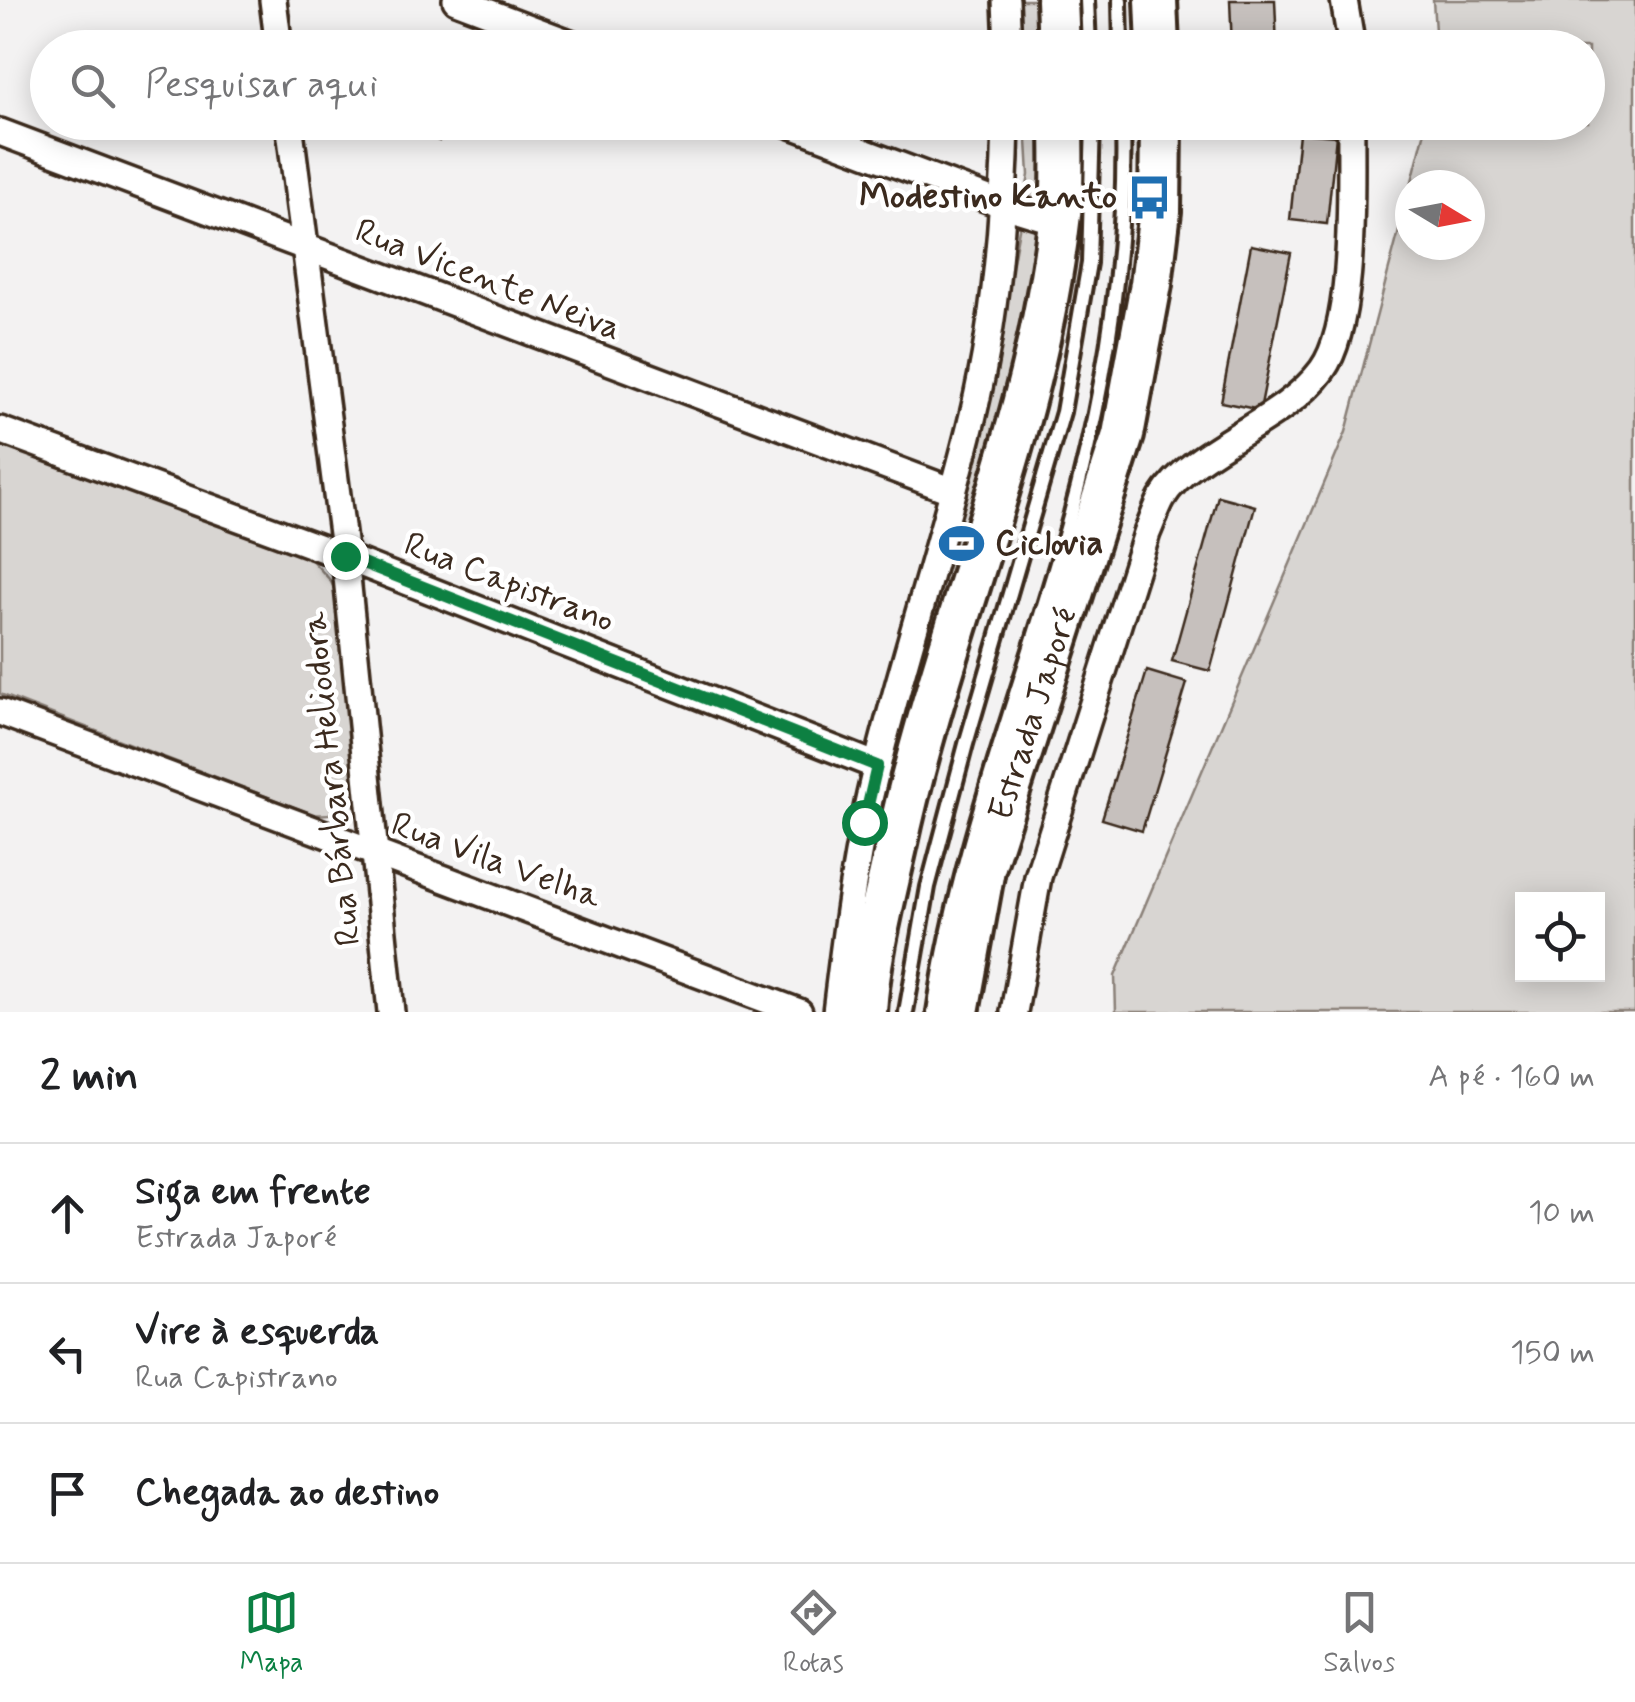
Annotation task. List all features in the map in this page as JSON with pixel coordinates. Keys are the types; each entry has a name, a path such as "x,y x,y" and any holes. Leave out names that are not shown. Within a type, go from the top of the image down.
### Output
{"main road":[{"path":"1057,0 1058,30"},
{"path":"1156,0 1157,30"},
{"path":"866,1012 881,915 911,774 1013,437 1048,295 1059,222 1061,140"},
{"name":"Estrada Japoré","path":"958,1012 984,869 1122,435 1152,284 1160,211 1161,140"}],"street":[{"path":"272,0 276,30"},
{"path":"456,0 535,30"},
{"path":"1006,0 1007,30"},
{"path":"1344,0 1349,30"},
{"name":"Rua Vicente Neiva","path":"0,132 952,491"},
{"name":"Rua Bárbara Heliodora","path":"291,140 345,556 391,1012"},
{"path":"831,140 1004,206 1059,222"},
{"path":"836,1012 848,912 877,766 974,414 995,297 1006,140"},
{"path":"1014,1012 1038,877 1147,533 1163,496 1206,458 1297,398 1325,368 1340,322 1348,271 1351,140"},
{"name":"Rua Capistrano","path":"0,430 345,556 877,766"},
{"name":"Rua Vila Velha","path":"0,712 799,1012"}],"lane":[{"path":"1086,0 1088,30"},
{"path":"1120,0 1121,30"},
{"path":"906,1012 928,888 1063,412 1090,262 1093,140"},
{"path":"934,1012 952,916 978,817 1068,527 1100,382 1110,327 1122,140"}],"shaded area":[{"path":"1019,0 1045,0 1046,30 1020,30"},
{"path":"1433,0 1635,0 1635,1012 1116,1012 1115,976 1346,432 1395,246 1395,260 1485,260 1485,170 1415,170 1423,140 1605,140 1605,30 1435,30"},
{"name":"Ciclovia","path":"1027,140 1048,140 1049,177 1000,468 865,1012 857,904 924,620 975,468 1029,175"},
{"path":"0,443 307,555 330,580 341,602 358,784 348,805 329,814 312,814 0,694"}],"building":[{"path":"1230,0 1275,0 1276,30 1231,30"},
{"path":"1298,140 1336,140 1327,224 1290,220"},
{"path":"1251,245 1291,253 1260,410 1221,402"},
{"path":"1218,496 1255,506 1210,671 1172,661"},
{"path":"1147,671 1187,683 1142,831 1102,819"}],"place":[{"name":"Modestino Kanto","path":"1150,197"},
{"name":"Ciclovia","path":"962,544"}],"route":[{"path":"345,556 877,766 864,822"}]}
